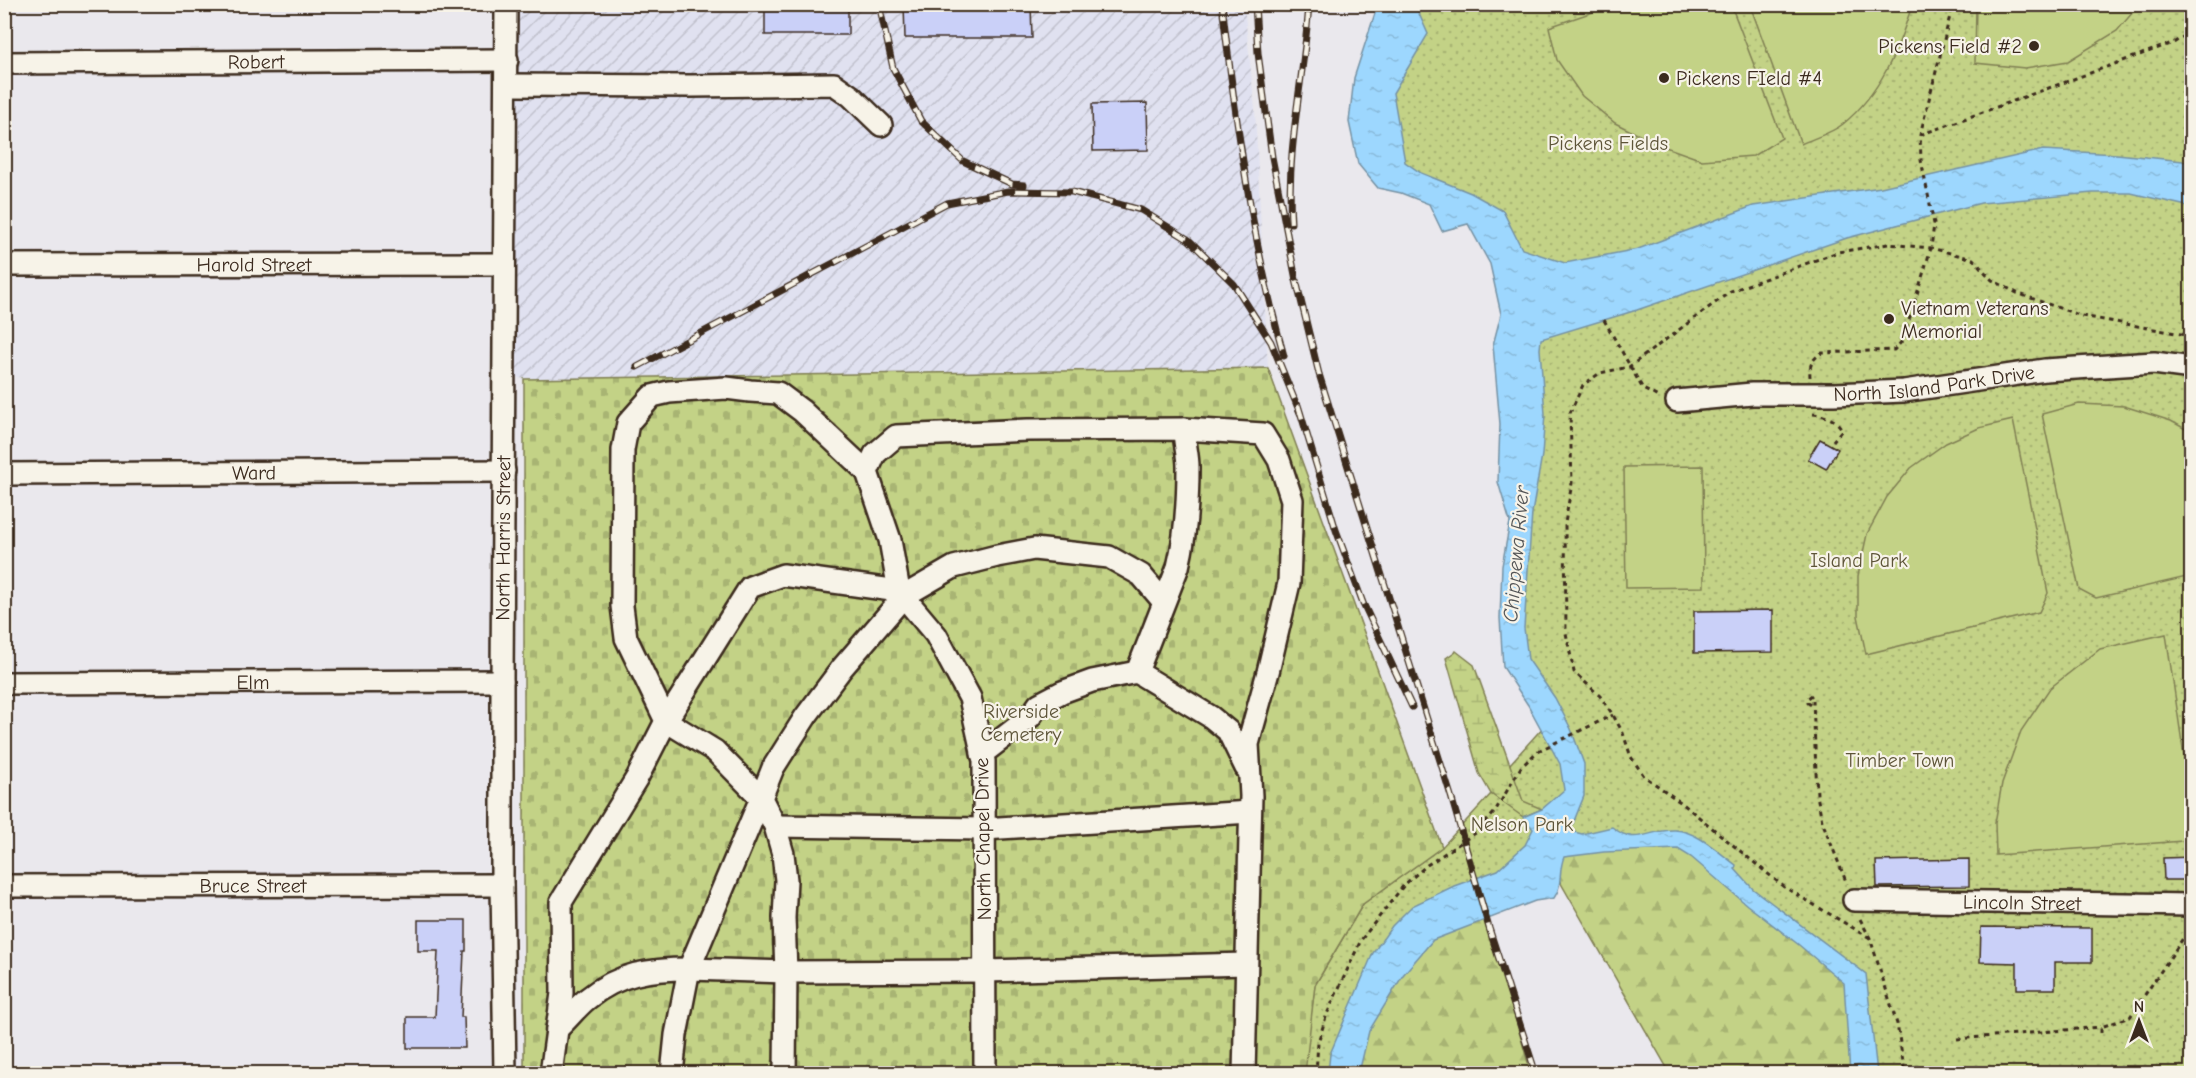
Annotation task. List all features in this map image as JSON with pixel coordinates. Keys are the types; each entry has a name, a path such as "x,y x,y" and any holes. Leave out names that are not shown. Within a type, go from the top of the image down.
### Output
{"street":[{"name":"North Harris Street","path":"506,4 502,681 502,885 506,1074"},
{"name":"Robert","path":"4,63 507,60"},
{"path":"507,85 834,84 881,125"},
{"name":"Harold Street","path":"4,265 504,264"},
{"name":"North Island Park Drive","path":"1677,401 1752,394 1904,392 2055,369 2154,363 2192,368"},
{"path":"785,1074 784,918 786,880 783,854 775,826 761,798 714,751 666,722 626,638 622,606 623,450 628,423 652,396 669,392 726,388 778,393 802,411 867,472 890,540 902,594"},
{"path":"867,472 875,454 896,436 1028,430 1184,429 1263,434 1279,460 1292,500 1289,583 1248,744 1250,812 1244,1074"},
{"path":"1137,672 1178,567 1186,515 1188,465 1184,429"},
{"name":"Ward","path":"4,474 504,471"},
{"path":"672,1074 676,1035 689,969 772,768 806,716 902,594 954,567 1034,549 1109,557 1141,575 1163,601"},
{"path":"551,1074 562,993 561,902 638,776 666,722 750,587 783,575 902,594"},
{"name":"North Chapel Drive","path":"902,594 936,635 970,698 982,754 985,1074"},
{"path":"982,754 1029,717 1039,704 1062,692 1092,681 1137,672 1211,717 1228,731 1249,774"},
{"name":"Elm","path":"4,683 502,681"},
{"path":"775,826 984,829 1250,812"},
{"name":"Bruce Street","path":"4,886 502,885"},
{"name":"Lincoln Street","path":"1854,900 2192,904"},
{"path":"557,1029 586,1000 610,982 653,970 985,971 1246,964"}],"path":[{"path":"1902,340 1931,248 1934,224 1921,160 1920,135 1953,4"},
{"path":"1920,135 2175,42 2192,31"},
{"path":"1870,938 1784,887 1683,804 1644,776 1631,757 1623,733 1613,715 1600,696 1574,672 1566,633 1564,523 1572,483 1570,413 1583,385 1600,373 1629,367 1731,291 1838,252 1888,244 1931,248 1973,259 1992,280 2009,289 2082,316 2192,336"},
{"path":"1604,320 1642,389 1657,398 1677,401"},
{"path":"1812,695 1808,698 1808,703 1813,706"},
{"path":"1316,1074 1318,1042 1327,1014 1361,940 1404,885 1427,865 1477,832 1494,813 1521,767 1538,751 1613,715"},
{"path":"1957,1039 2101,1027 2130,1017 2192,925"},
{"path":"2101,1027 2102,1033"}],"shaded area":[{"path":"502,5 1244,5 1255,110 1268,368 524,379 504,374"}],"green space":[{"path":"1750,4 1912,5 1894,54 1868,99 1839,127 1801,144"},
{"name":"Pickens Field #2","path":"1976,4 2139,5 2117,31 2068,61 2025,68 1975,63"},
{"name":"Island Park","path":"1405,5 2191,5 2191,1073 1866,1073 1681,842 1520,878 1345,1073 1303,1074 1315,985 1363,904 1442,847 1491,794 1510,764 1546,724 1506,655 1529,416 1493,220 1381,170"},
{"name":"Pickens FIeld #4","path":"1613,5 1731,5 1782,138 1753,156 1702,160 1657,144 1615,123 1582,96 1557,60 1549,27"},
{"name":"Riverside Cemetery","path":"1268,368 1442,847 1363,904 1315,985 1305,1073 524,1073 524,379"},
{"path":"2079,404 2124,406 2171,421 2191,432 2191,576 2096,598 2079,589 2042,414"},
{"path":"2013,420 2048,593 2039,612 1866,654 1858,616 1858,576 1867,534 1887,497 1911,468 1946,443 1979,428"},
{"path":"1703,466 1704,587 1626,588 1624,467"},
{"path":"2166,634 2191,804 2191,829 2183,841 1996,855 1995,823 2002,783 2021,731 2050,688 2100,649"},
{"path":"1456,651 1474,665 1523,801 1542,809 1523,817 1491,794 1479,773 1446,658"},
{"path":"1681,842 1857,978 1867,1073 1670,1073 1547,859 1561,849"},
{"path":"1480,896 1531,1073 1345,1074 1369,998"}],"water":[{"name":"Chippewa River","path":"1378,4 1417,5 1428,34 1393,93 1405,162 1421,173 1471,193 1503,211 1522,249 1565,263 1638,249 1753,206 1881,187 2043,150 2117,154 2183,161 2191,164 2191,207 2131,193 2093,193 1981,203 1847,238 1637,310 1541,339 1545,414 1542,455 1532,513 1524,628 1528,659 1555,698 1571,729 1584,764 1584,796 1570,831 1582,834 1612,827 1629,836 1643,836 1666,830 1683,831 1707,843 1736,865 1735,869 1753,889 1866,974 1877,1073 1850,1073 1844,983 1691,857 1678,849 1604,852 1564,857 1559,888 1554,898 1535,901 1433,940 1403,975 1369,1031 1359,1073 1328,1073 1330,1054 1373,953 1392,926 1412,906 1454,886 1498,870 1525,845 1533,829 1523,817 1542,809 1564,790 1560,764 1528,705 1503,667 1500,618 1502,566 1510,522 1498,482 1500,424 1493,345 1501,314 1490,264 1468,224 1442,231 1429,204 1401,193 1378,188 1358,164 1349,122 1354,78"}],"building":[{"path":"765,4 848,4 848,35 765,35"},
{"path":"904,4 1031,4 1032,38 905,38"},
{"path":"1147,103 1148,150 1093,151 1092,104"},
{"path":"1820,439 1838,449 1826,469 1808,459"},
{"path":"1773,610 1773,652 1694,653 1694,611"},
{"path":"2192,857 2192,880 2164,880 2163,858"},
{"path":"1969,859 1969,886 1877,887 1876,861"},
{"path":"418,920 466,920 461,1017 464,1017 465,1048 407,1048 407,1017 435,1017 438,951 418,951"},
{"path":"1981,927 2092,928 2092,962 2055,962 2055,989 2017,989 2017,963 1980,962"}],"railway":[{"path":"879,4 893,68 921,121 963,161 1012,184 1024,185"},
{"path":"1222,4 1246,182 1263,269 1284,356"},
{"path":"1255,4 1258,53 1272,157 1296,280 1319,374 1536,1074"},
{"path":"1291,223 1293,141 1309,4"},
{"path":"637,367 947,203 1008,191 1072,192 1141,210 1189,240 1234,284 1271,342 1300,413"},
{"path":"1298,405 1336,530 1363,603 1412,707"}],"place":[{"name":"Pickens Field #2","path":"2034,46"},
{"name":"Pickens FIeld #4","path":"1664,78"},
{"name":"Vietnam Veterans Memorial","path":"1889,319"}],"park label":[{"name":"Pickens Fields","path":"1608,143"},
{"name":"Timber Town","path":"1900,760"},
{"name":"Nelson Park","path":"1522,824"}]}
